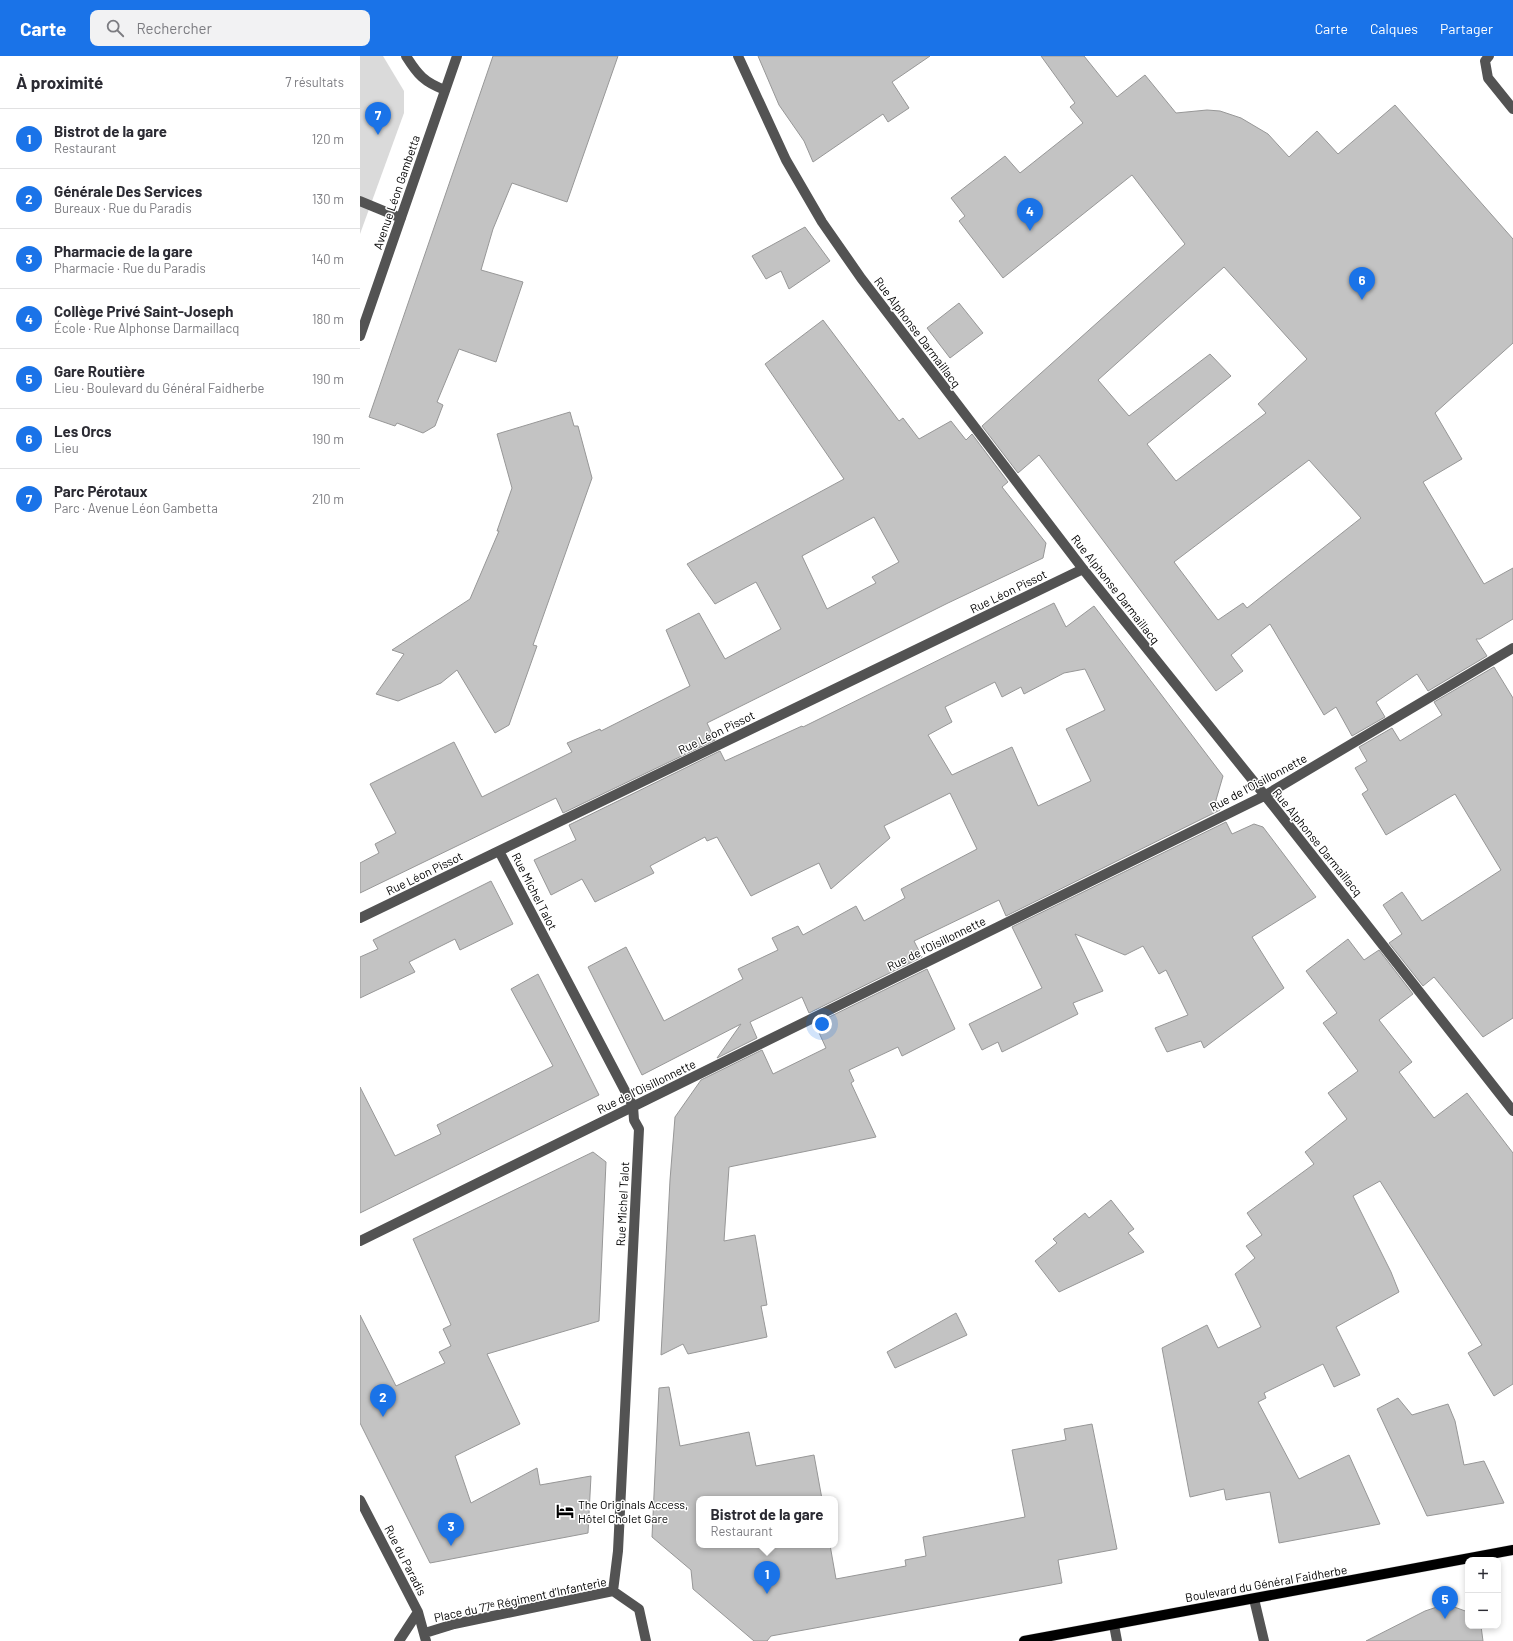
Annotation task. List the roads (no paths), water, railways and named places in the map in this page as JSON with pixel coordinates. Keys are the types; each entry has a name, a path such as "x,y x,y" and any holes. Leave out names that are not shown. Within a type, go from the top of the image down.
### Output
{"main road":[{"name":"Boulevard du Général Faidherbe","path":"1024,1641 1513,1550"}],"street":[{"path":"406,56 419,75 430,84 445,90"},
{"name":"Avenue Léon Gambetta","path":"360,336 457,56"},
{"name":"Rue Alphonse Darmaillacq","path":"738,56 786,160 822,222 866,284 1084,569 1513,1111"},
{"path":"1489,56 1486,61 1488,78 1513,109"},
{"path":"360,200 401,218"},
{"name":"Rue Léon Pissot","path":"360,918 1084,569"},
{"name":"Rue de l’Oisillonnette","path":"360,1241 1264,796 1513,648"},
{"name":"Rue Michel Talot","path":"499,851 633,1106 634,1120 639,1129 618,1551 613,1591"},
{"name":"Rue du Paradis","path":"360,1500 418,1612 425,1637"},
{"name":"Place du 77ᵉ Régiment d’Infanterie","path":"425,1637 454,1624 613,1591 639,1609 646,1641"},
{"path":"1254,1599 1264,1641"},
{"path":"399,1641 418,1612"},
{"path":"1114,1625 1117,1641"}],"place":[{"name":"Parc Pérotaux","path":"378,135"},
{"name":"Collège Privé Saint-Joseph","path":"1030,231"},
{"name":"Les Orcs","path":"1362,300"},
{"name":"Générale Des Services","path":"383,1417"},
{"name":"The Originals Access, Hôtel Cholet Gare","path":"565,1511"},
{"name":"Pharmacie de la gare","path":"451,1546"},
{"name":"Bistrot de la gare","path":"767,1594"},
{"name":"Gare Routière","path":"1445,1619"}]}
